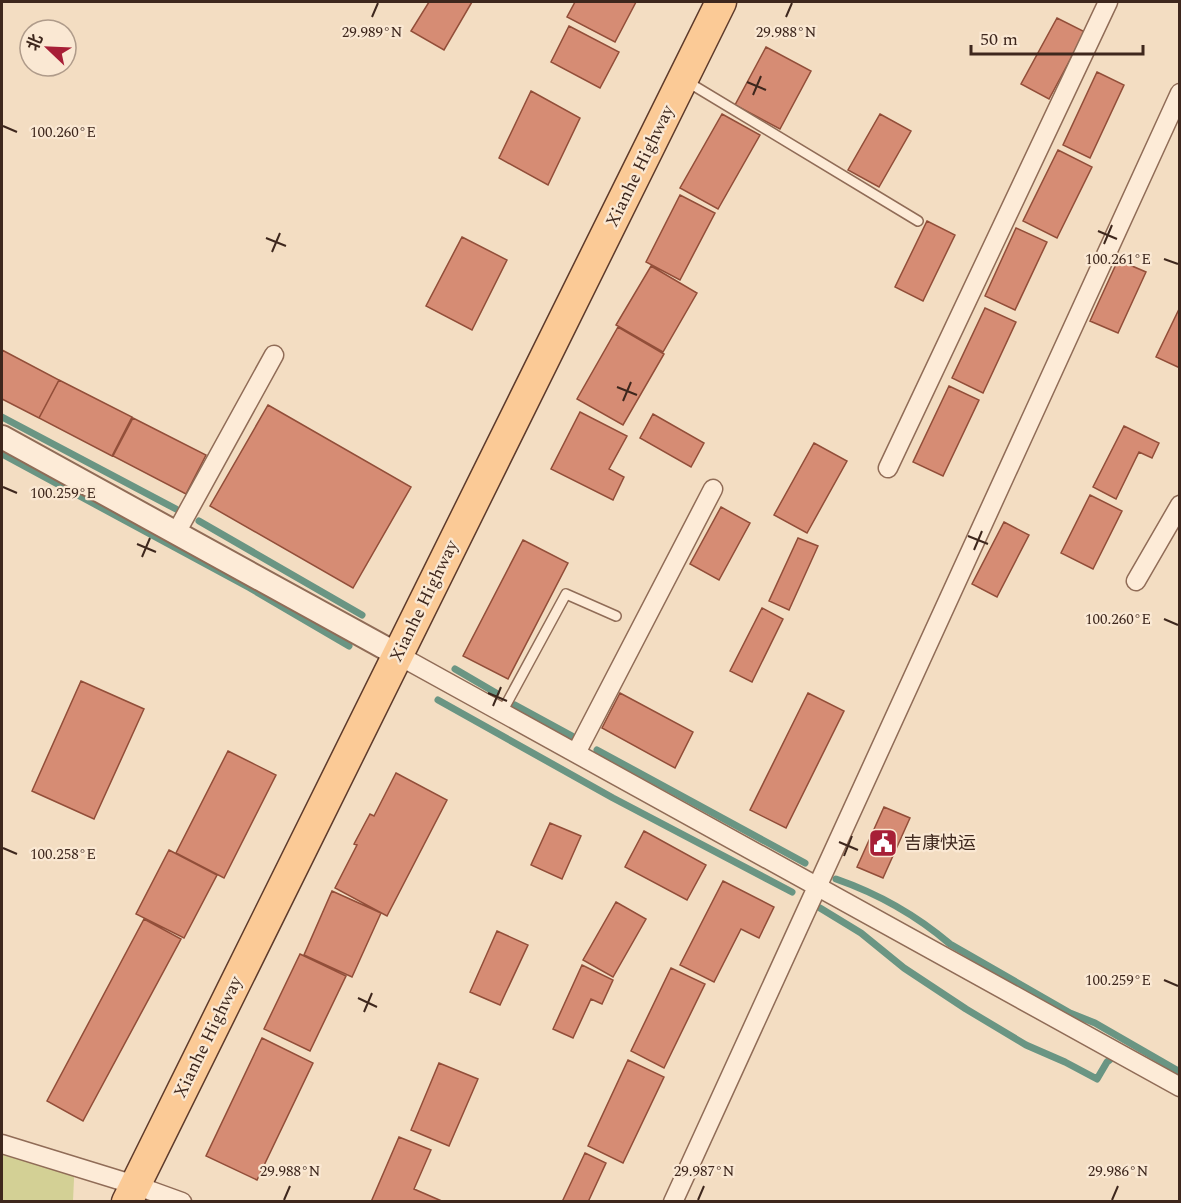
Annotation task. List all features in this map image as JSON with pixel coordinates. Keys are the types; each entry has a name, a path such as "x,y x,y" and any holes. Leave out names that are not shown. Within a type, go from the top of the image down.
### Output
{"main road":[{"name":"Xianhe Highway","path":"131,1193 721,2"}],"street":[{"path":"888,468 1108,2"},
{"path":"673,1202 1179,93"},
{"path":"177,533 274,355"},
{"path":"2,437 817,885 1179,1087"},
{"path":"576,753 713,489"},
{"path":"1136,581 1179,505"},
{"path":"2,1144 131,1193 182,1202"}],"lane":[{"path":"682,79 918,221"},
{"path":"502,712 566,594 616,616"}],"shaded area":[{"path":"2,1135 75,1157 73,1201 2,1201"}],"building":[{"path":"429,2 472,2 444,50 411,31"},
{"path":"575,2 636,2 615,42 567,17"},
{"path":"1057,18 1085,32 1049,99 1021,84"},
{"path":"569,26 619,52 600,88 551,62"},
{"path":"766,47 811,71 780,129 735,105"},
{"path":"1097,72 1124,85 1090,158 1063,145"},
{"path":"531,91 580,118 548,185 499,158"},
{"path":"722,114 760,135 718,209 680,188"},
{"path":"880,114 911,131 879,187 848,170"},
{"path":"1058,150 1092,167 1057,238 1023,221"},
{"path":"680,195 715,213 680,280 646,262"},
{"path":"927,221 955,235 923,301 895,287"},
{"path":"1016,228 1047,242 1015,310 985,296"},
{"path":"462,237 507,260 472,330 426,306"},
{"path":"1118,260 1146,272 1118,333 1090,321"},
{"path":"651,266 697,293 663,352 616,325"},
{"path":"1180,307 1180,368 1156,357"},
{"path":"985,308 1016,322 983,393 952,378"},
{"path":"618,327 664,354 623,425 577,399"},
{"path":"2,350 59,380 39,418 2,399"},
{"path":"59,380 132,417 112,456 39,418"},
{"path":"949,386 979,400 943,476 913,462"},
{"path":"268,405 411,487 353,588 210,506"},
{"path":"580,412 627,436 609,469 624,477 613,500 551,469"},
{"path":"653,414 704,443 691,467 640,438"},
{"path":"133,418 206,455 186,494 113,456"},
{"path":"1124,426 1159,443 1152,458 1139,452 1116,499 1093,487"},
{"path":"814,443 847,461 807,533 774,515"},
{"path":"1090,495 1122,511 1093,569 1061,553"},
{"path":"721,507 750,523 719,580 690,564"},
{"path":"1004,522 1029,535 997,597 972,584"},
{"path":"798,538 818,546 789,610 769,601"},
{"path":"523,540 568,563 508,679 463,656"},
{"path":"762,608 783,619 752,682 730,671"},
{"path":"81,681 144,709 94,819 32,791"},
{"path":"620,693 693,732 675,768 602,728"},
{"path":"808,693 844,711 786,828 750,810"},
{"path":"228,751 276,775 224,878 176,853"},
{"path":"396,773 447,800 387,916 335,888 357,845 354,844 370,814 374,816"},
{"path":"884,807 910,818 883,878 857,867"},
{"path":"550,823 581,836 562,879 531,865"},
{"path":"644,831 706,865 687,900 625,867"},
{"path":"169,850 217,875 184,938 136,914"},
{"path":"723,881 774,907 759,938 741,929 714,982 680,965"},
{"path":"332,891 381,913 352,977 304,955"},
{"path":"616,902 646,919 613,977 583,960"},
{"path":"144,919 181,939 83,1121 47,1101"},
{"path":"497,931 528,945 500,1005 470,992"},
{"path":"300,954 346,976 310,1051 264,1029"},
{"path":"582,965 613,980 602,1004 591,999 573,1038 553,1029"},
{"path":"671,968 705,984 664,1068 631,1051"},
{"path":"262,1038 313,1063 257,1180 206,1156"},
{"path":"628,1060 664,1077 623,1163 588,1146"},
{"path":"439,1063 478,1079 449,1146 411,1130"},
{"path":"399,1137 431,1150 414,1189 444,1202 371,1202"},
{"path":"585,1153 606,1163 588,1202 562,1202"}],"waterway":[{"path":"2,417 176,509"},
{"path":"2,454 250,588 349,646"},
{"path":"199,521 362,615"},
{"path":"455,669 496,693"},
{"path":"438,700 613,798 792,892"},
{"path":"515,705 572,736"},
{"path":"597,750 805,863"},
{"path":"836,879 896,906 950,944 1070,1013 1095,1023 1180,1072"},
{"path":"820,908 861,933 904,968 1026,1045 1097,1079 1107,1062 1118,1053"}],"place":[{"name":"吉康快运","path":"883,843"}]}
